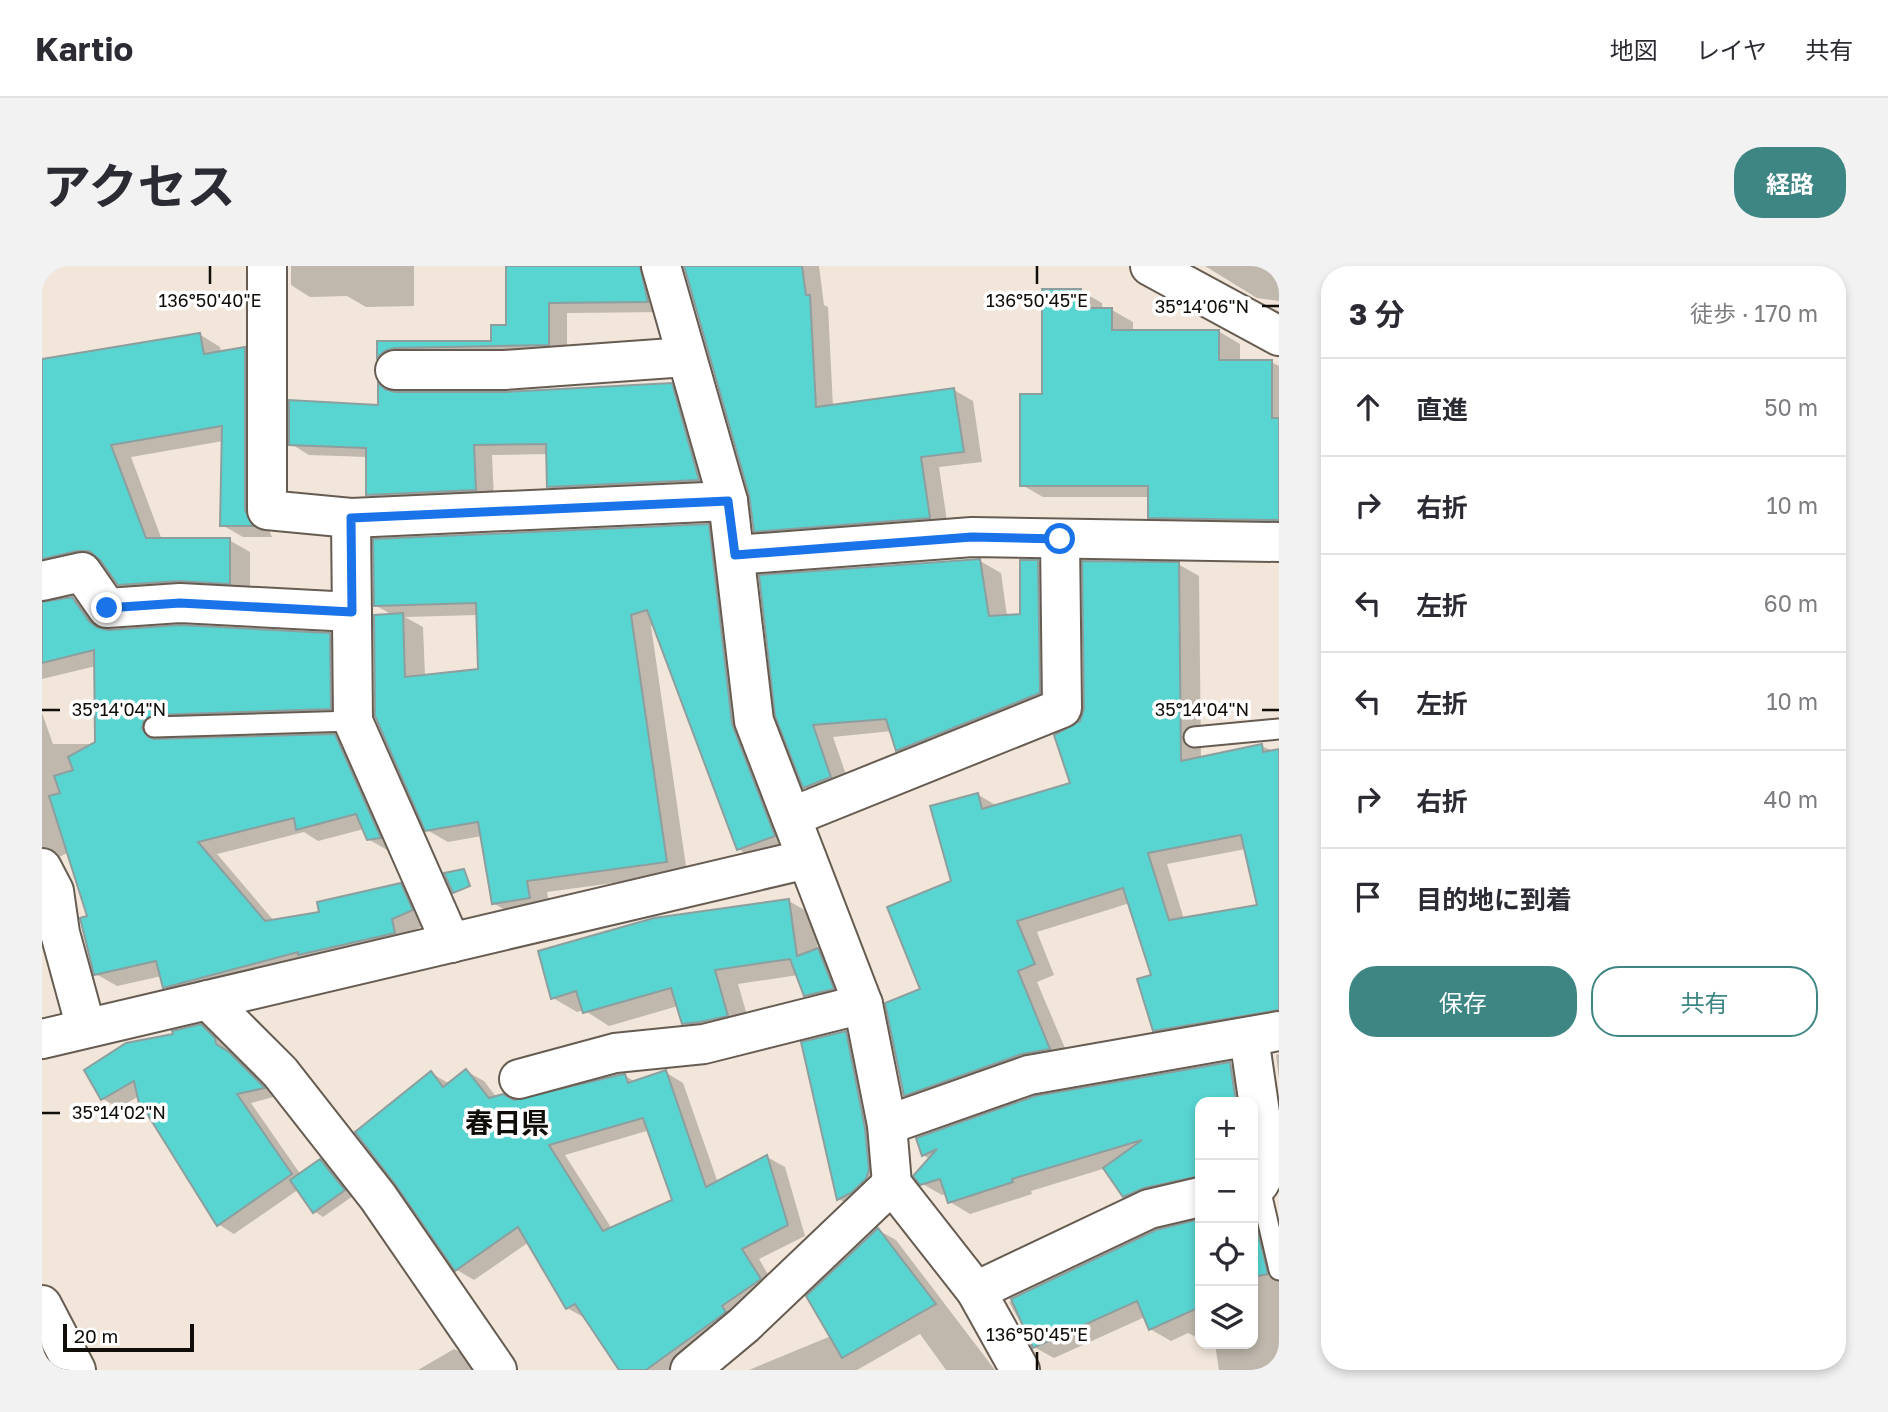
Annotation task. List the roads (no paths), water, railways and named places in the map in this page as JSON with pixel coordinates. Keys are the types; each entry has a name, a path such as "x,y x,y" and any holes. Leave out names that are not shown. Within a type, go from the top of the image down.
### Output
{"street":[{"path":"267,266 267,510 351,518 728,501"},
{"path":"661,266 728,501 754,721 863,1004 887,1125 892,1184 976,1291 1020,1370"},
{"path":"1150,266 1279,336"},
{"path":"395,370 505,370 686,356"},
{"path":"351,518 353,721 451,943"},
{"path":"735,555 972,537 1279,542"},
{"path":"791,817 1062,708 1060,539"},
{"path":"42,581 82,572 107,608 180,603 352,612"},
{"path":"42,1039 807,859"},
{"path":"42,868 54,891 60,933 86,1028"},
{"path":"208,1000 288,1082 377,1198 497,1370"},
{"path":"519,1079 615,1053 704,1044 863,1004"},
{"path":"887,1125 1029,1075 1264,1034 1265,1176"},
{"path":"690,1370 744,1325 892,1184"},
{"path":"976,1291 1149,1209 1195,1198"},
{"path":"42,1305 76,1370"}],"lane":[{"path":"154,727 353,721"},
{"path":"1194,737 1279,729"},
{"path":"1265,1176 1279,1270"}],"district":[{"name":"春日県","path":"507,1123"}]}
